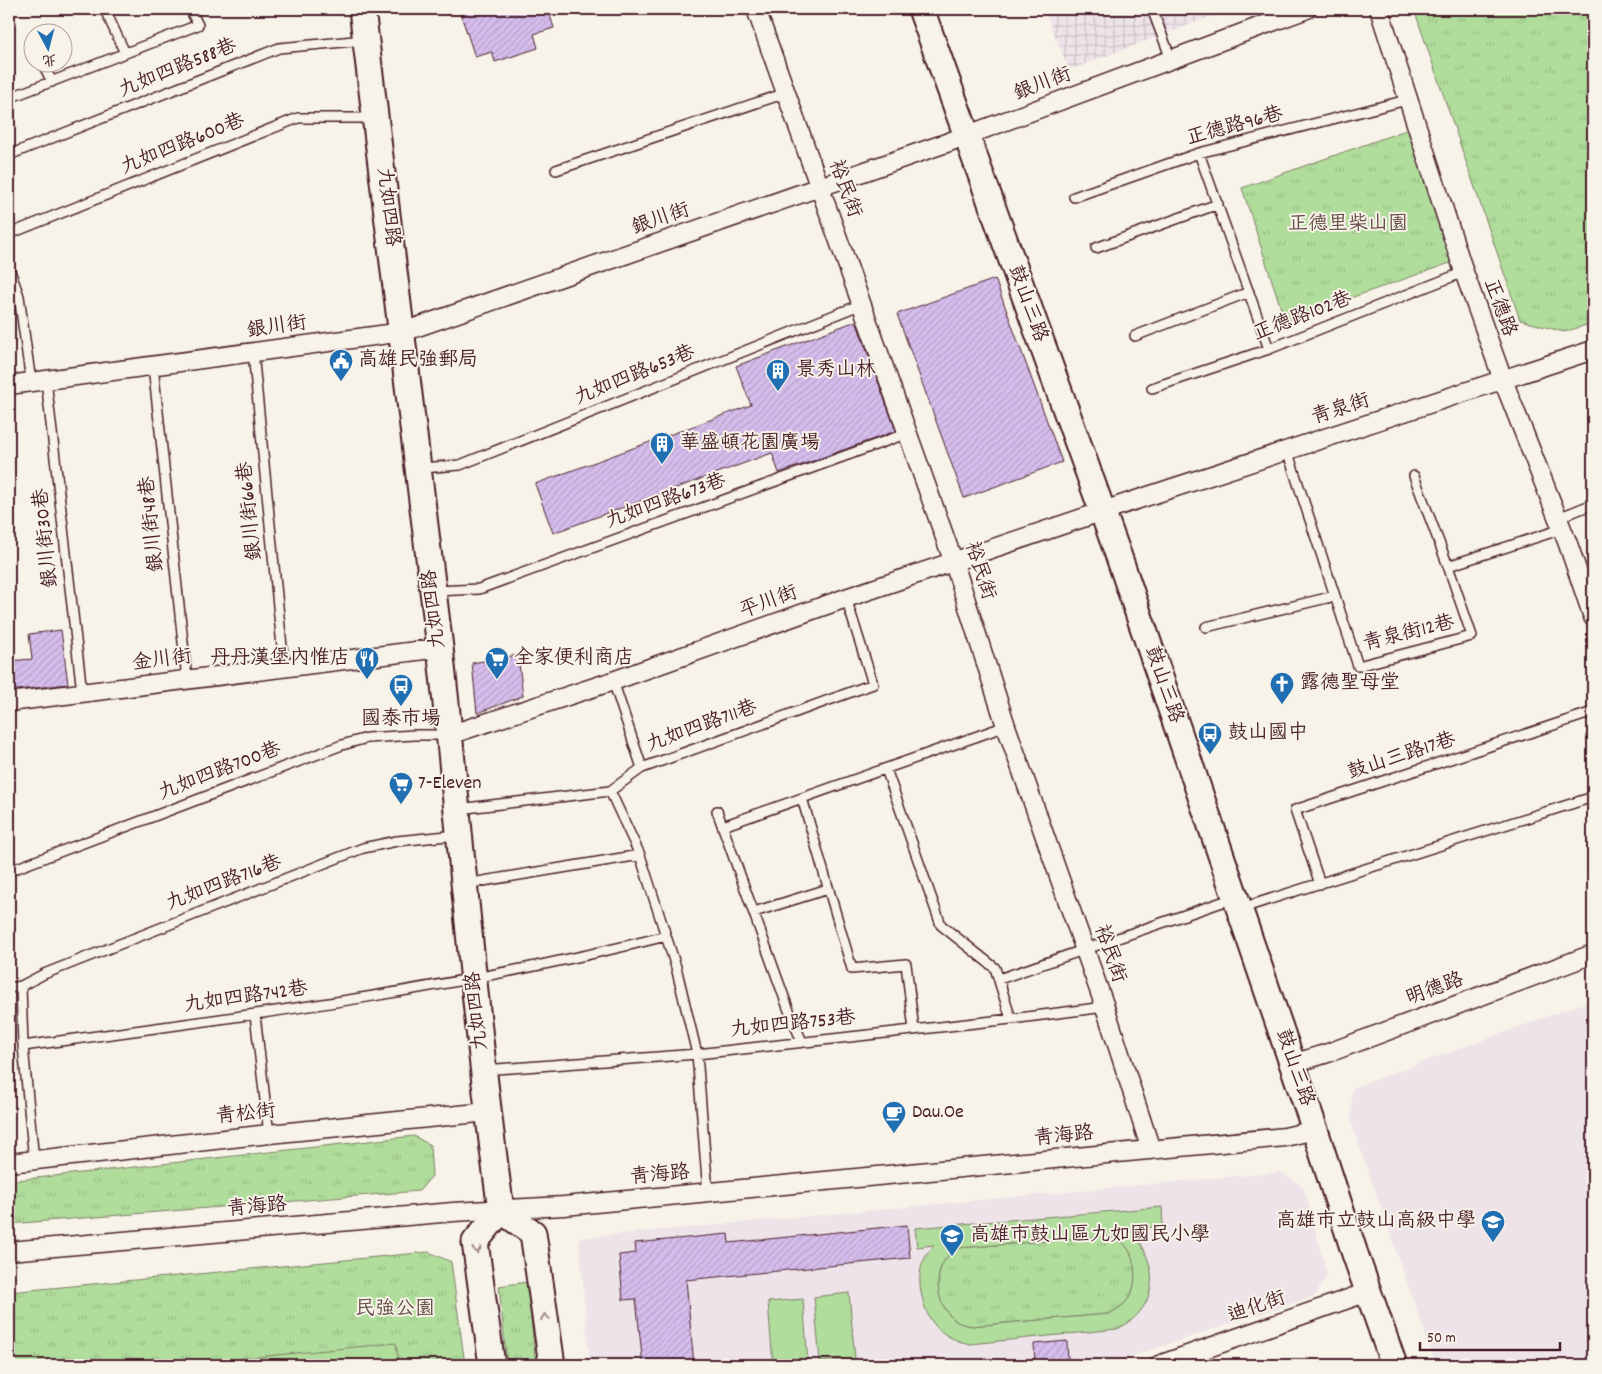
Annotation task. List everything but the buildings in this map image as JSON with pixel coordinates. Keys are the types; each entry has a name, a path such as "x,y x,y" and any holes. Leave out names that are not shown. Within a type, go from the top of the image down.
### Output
{"street":[{"name":"九如四路","path":"362,9 403,332 440,648 488,1112 501,1210"},
{"name":"裕民街","path":"756,9 954,562 1006,726 1106,1007 1151,1150"},
{"name":"鼓山三路","path":"921,9 1102,511 1394,1365"},
{"name":"銀川街","path":"9,385 403,332 967,136 1306,9"},
{"name":"正德路","path":"1379,9 1464,272 1503,380 1589,595 1593,617"},
{"name":"青泉街","path":"1102,511 1593,350"},
{"name":"平川街","path":"449,735 613,681 846,598 1102,511"},
{"name":"金川街","path":"9,702 440,648"},
{"name":"明德路","path":"1292,1064 1328,1053 1593,954"},
{"name":"青松街","path":"9,1163 488,1112"},
{"name":"青海路","path":"9,1251 453,1212 564,1206 708,1193 1285,1137 1315,1130"},
{"path":"492,1365 475,1242 501,1210 533,1233 552,1365"},
{"name":"迪化街","path":"1159,1365 1368,1292"}],"lane":[{"path":"9,98 198,25 190,9"},
{"path":"1152,9 1171,59"},
{"path":"106,12 125,53"},
{"name":"九如四路588巷","path":"9,155 279,48 366,40"},
{"path":"47,72 52,82"},
{"path":"556,170 786,93"},
{"name":"正德路96巷","path":"1074,196 1199,153 1407,100"},
{"name":"九如四路600巷","path":"9,234 298,118 376,118"},
{"path":"1199,153 1269,349"},
{"path":"1096,248 1218,204"},
{"name":"正德路102巷","path":"1152,388 1269,349 1464,272"},
{"name":"銀川街30巷","path":"10,273 19,296 38,381 82,692"},
{"path":"1135,336 1249,292"},
{"name":"九如四路653巷","path":"419,468 460,465 862,304"},
{"name":"銀川街66巷","path":"253,352 284,667"},
{"name":"銀川街48巷","path":"153,366 187,679"},
{"name":"九如四路673巷","path":"433,591 479,589 908,433"},
{"name":"青泉街12巷","path":"1287,450 1358,666 1472,636 1448,566"},
{"path":"1414,476 1448,566 1560,523 1593,504"},
{"path":"1206,626 1335,596"},
{"name":"九如四路711巷","path":"456,809 610,791 642,768 872,684 846,598"},
{"path":"613,681 642,768"},
{"name":"鼓山三路17巷","path":"1320,884 1295,810 1593,712"},
{"path":"723,826 1006,726"},
{"name":"九如四路700巷","path":"9,871 342,745 367,738 449,735"},
{"path":"886,768 941,925 995,968 1011,1019"},
{"path":"610,791 640,855 676,967 697,1054 708,1193"},
{"path":"999,979 1237,903 1320,884 1593,797"},
{"path":"802,798 852,969 906,964 914,1030"},
{"path":"718,811 788,1008 802,1042"},
{"name":"九如四路716巷","path":"9,988 21,986 44,974 363,848 397,841 458,835"},
{"path":"464,884 640,855"},
{"path":"754,912 828,889"},
{"name":"九如四路742巷","path":"22,1046 255,1015 474,980 586,956 666,936"},
{"path":"21,986 22,1046 34,1161"},
{"name":"九如四路753巷","path":"484,1070 697,1054 1106,1007"},
{"path":"255,1015 270,1134"}],"shaded area":[{"path":"1044,9 1231,9 1069,70"},
{"name":"高雄市立鼓山高級中學","path":"1593,1000 1593,1365 1436,1365 1351,1122 1352,1088"},
{"name":"高雄市鼓山區九如國民小學","path":"1280,1172 1304,1187 1327,1275 1315,1296 1104,1365 590,1365 579,1238"}],"green space":[{"path":"1414,9 1593,9 1593,323 1564,332 1520,320"},
{"name":"正德里柴山園","path":"1409,129 1453,262 1285,321 1242,188"},
{"path":"414,1136 430,1145 432,1176 419,1191 9,1224 9,1181"},
{"path":"1162,1207 1163,1226 1132,1229 1146,1253 1151,1279 1147,1299 1136,1316 1127,1323 1117,1329 970,1344 943,1333 936,1327 927,1312 921,1292 920,1275 923,1262 934,1245 917,1247 915,1228","holes":["1105,1236 1116,1239 1126,1246 1132,1257 1135,1271 1134,1286 1129,1298 1120,1308 1108,1314 972,1326 957,1322 950,1316 941,1301 938,1283 939,1274 947,1257 959,1248"]},
{"path":"1105,1236 1116,1239 1126,1246 1132,1257 1135,1271 1134,1286 1129,1298 1120,1308 1108,1314 972,1326 957,1322 950,1316 941,1301 938,1283 939,1274 947,1257 959,1248"},
{"name":"民強公園","path":"429,1252 451,1262 465,1365 9,1365 9,1292"},
{"path":"527,1282 536,1365 507,1365 499,1286"},
{"path":"849,1293 855,1359 820,1362 814,1297"},
{"path":"803,1299 808,1363 773,1365 768,1302"},
{"path":"396,1343 399,1365 178,1365"}],"place":[{"name":"高雄民強郵局","path":"341,382"},
{"name":"景秀山林","path":"778,392"},
{"name":"華盛頓花園廣場","path":"662,465"},
{"name":"丹丹漢堡內惟店","path":"367,680"},
{"name":"全家便利商店","path":"497,680"},
{"name":"露德聖母堂","path":"1282,705"},
{"name":"國泰市場","path":"401,707"},
{"name":"鼓山國中","path":"1210,755"},
{"name":"7-Eleven","path":"401,805"},
{"name":"Dau.Oe","path":"894,1134"},
{"name":"高雄市立鼓山高級中學","path":"1493,1243"},
{"name":"高雄市鼓山區九如國民小學","path":"952,1257"}]}
